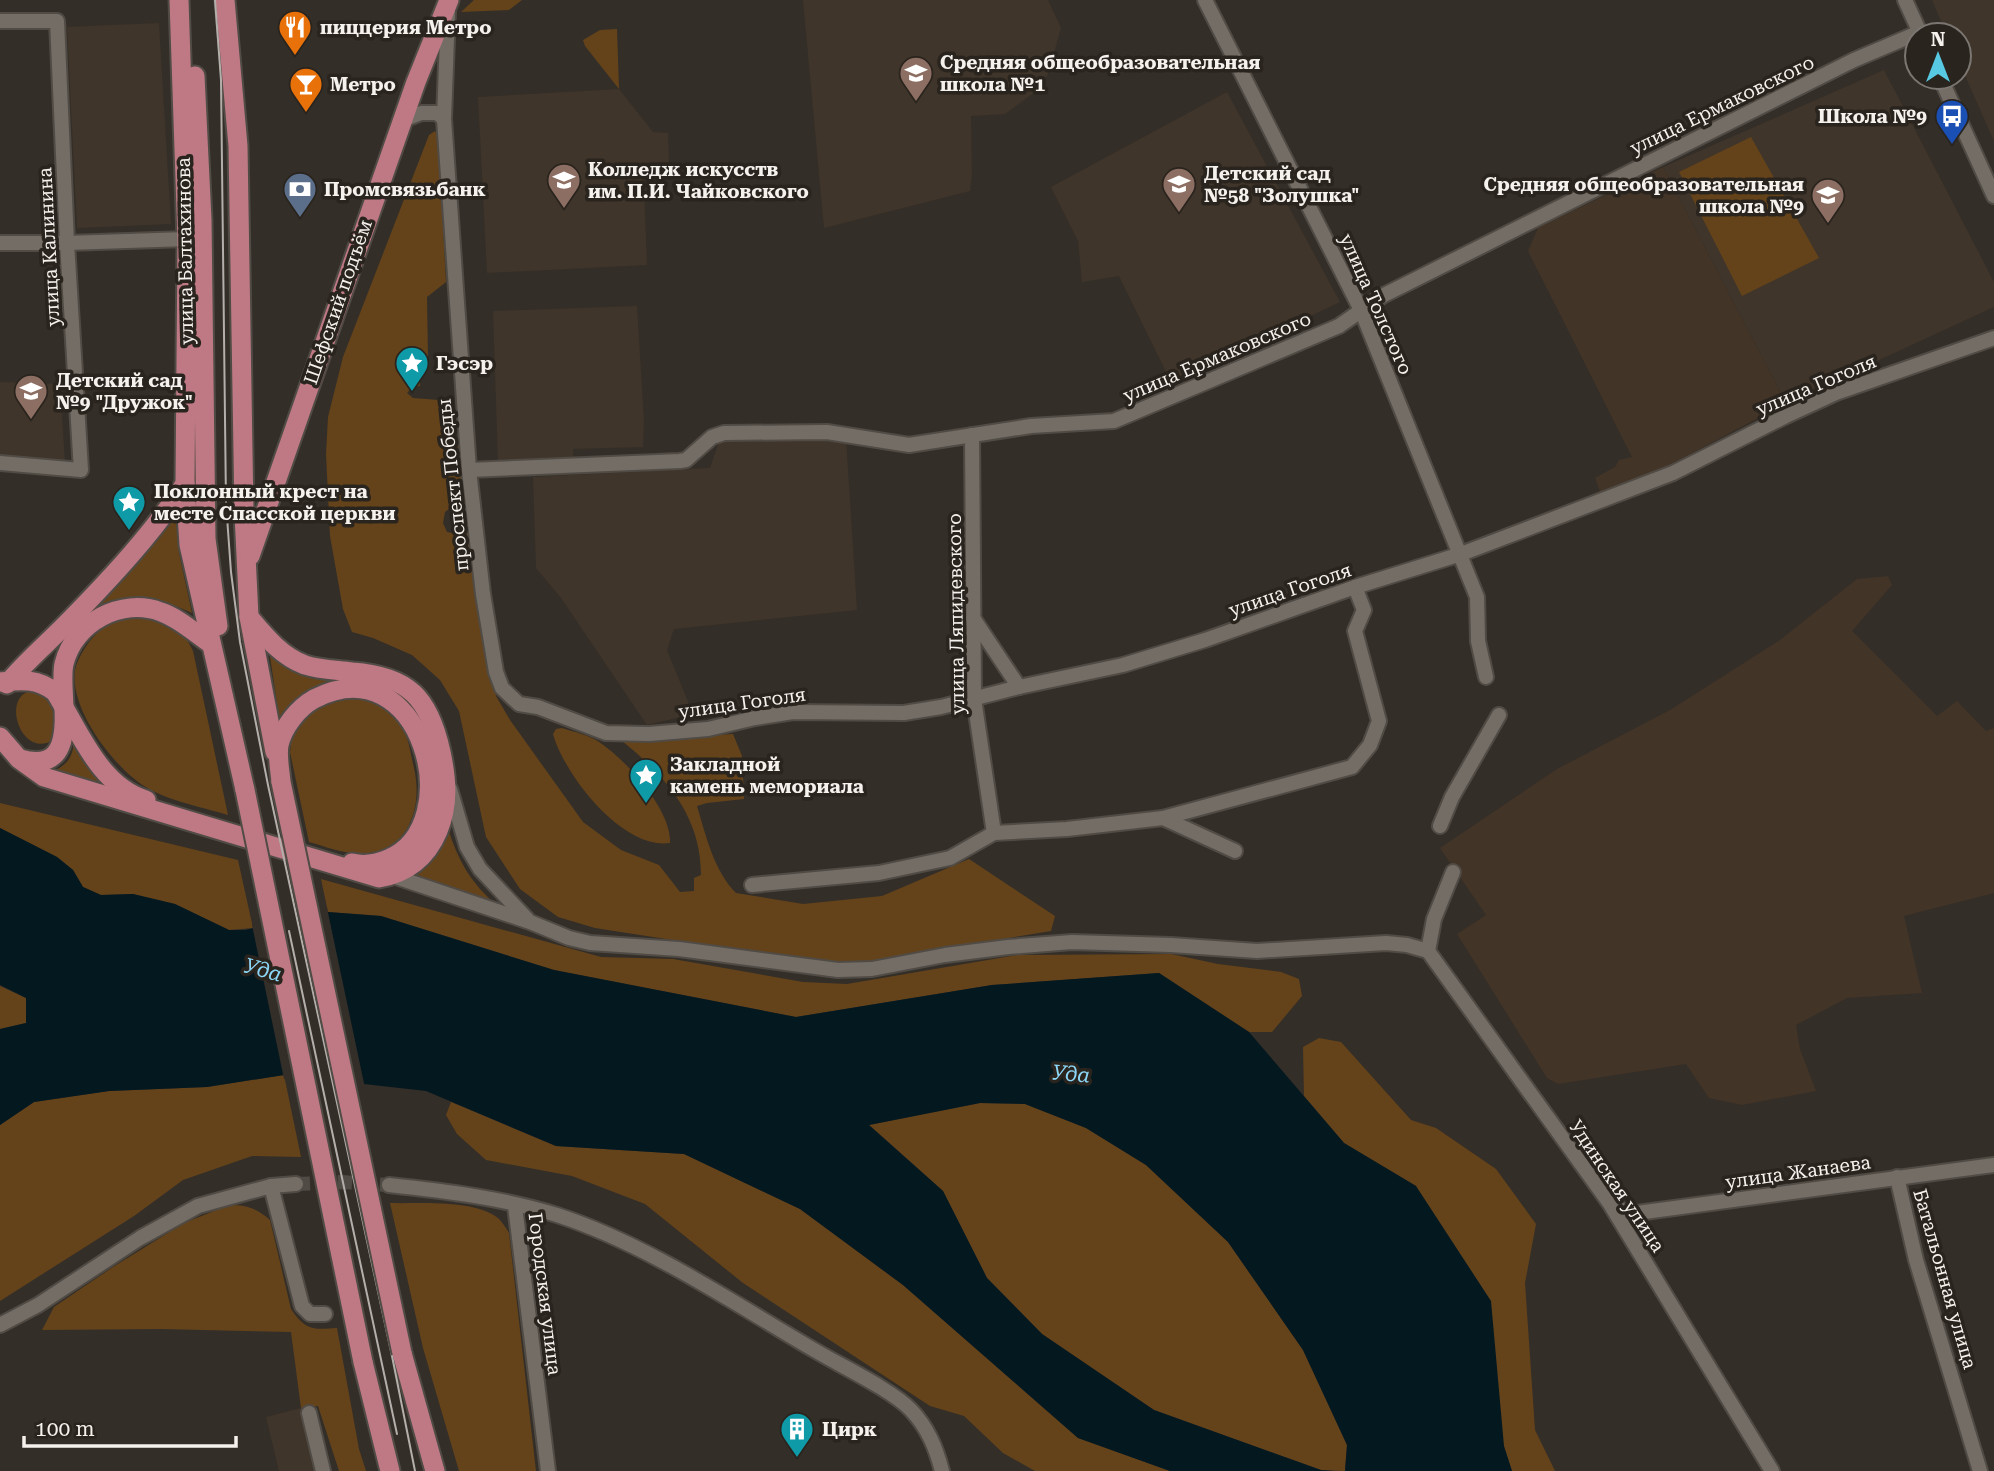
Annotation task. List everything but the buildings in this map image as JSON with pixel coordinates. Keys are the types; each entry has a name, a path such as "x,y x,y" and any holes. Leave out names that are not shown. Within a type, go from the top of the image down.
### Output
{"main road":[{"name":"улица Балтахинова","path":"178,0 187,239 185,484 189,545 230,717 363,1362 390,1471"},
{"path":"190,0 202,220 206,539 230,717"},
{"path":"225,0 238,146 249,617 281,782 402,1353 435,1471"},
{"name":"Шефский подъём","path":"246,567 403,120 449,1"},
{"path":"3,686 73,617 137,547 168,510 185,484"},
{"path":"19,759 37,761 52,755 61,744 66,710 62,675 68,651 86,628 109,612 129,607 163,612 211,644"},
{"path":"0,737 19,759 44,777 386,877 407,869 435,839 444,811 447,779 436,728 429,712 407,687 380,675 330,670 303,664 278,648 249,617"},
{"path":"3,686 26,680 43,684 55,692 99,765 115,782 134,796 360,865 383,861 404,849 420,829 429,801 428,772 417,732 404,712 383,695 354,688 341,689 311,701 299,711 283,733 278,746 281,782"}],"street":[{"name":"улица Толстого","path":"1205,0 1361,310 1477,597 1478,641 1486,677"},
{"path":"1905,0 1915,21"},
{"name":"проспект Победы","path":"449,1 444,119 470,470 485,607 496,672 502,688 519,704 567,717"},
{"name":"улица Калинина","path":"0,21 57,21 81,470 0,463"},
{"name":"улица Ермаковского","path":"470,470 680,461 686,460 712,437 724,433 819,432 909,445 1031,426 1114,421 1339,326 1382,296 1854,61 1903,41"},
{"path":"1946,91 1994,196"},
{"path":"403,120 421,113 437,113 444,119"},
{"path":"0,243 187,239"},
{"name":"улица Гоголя","path":"567,717 606,733 649,734 708,729 793,712 904,713 1123,665 1461,554 1673,473 1836,393 1994,338"},
{"name":"улица Ляпидевского","path":"972,435 974,699 994,833"},
{"path":"752,886 879,873 950,858 994,833 1067,829 1163,818 1352,767 1370,745 1379,721 1355,631 1364,610 1355,587"},
{"path":"973,617 1018,687"},
{"path":"1440,826 1452,797 1499,715"},
{"path":"447,779 467,847 480,869 530,922"},
{"path":"1163,818 1235,850"},
{"path":"360,865 386,877 590,943 679,949 838,970 872,969 944,955 1008,947 1072,943 1171,945 1257,951 1386,943 1428,951 1434,919 1452,872"},
{"name":"Удинская улица","path":"1428,951 1610,1204 1772,1471"},
{"name":"улица Жанаева","path":"1610,1204 1623,1211 1637,1213 1994,1166"},
{"name":"Батальонная улица","path":"1897,1177 1916,1260 1980,1471"},
{"path":"0,1325 38,1305 140,1238 198,1206 271,1186 296,1184"},
{"name":"Городская улица","path":"389,1185 448,1192 515,1206 548,1471"},
{"path":"271,1186 302,1306 310,1314 325,1314"},
{"path":"515,1206 554,1214 593,1228 648,1254 869,1383 909,1408 928,1430 940,1464"},
{"path":"309,1413 323,1471"}],"shaded area":[{"path":"474,0 522,0 509,10 461,12"},
{"name":"Средняя общеобразовательная школа №1","path":"803,0 1048,0 1061,28 1048,74 1035,92 1005,114 971,116 970,191 824,228"},
{"path":"1932,0 1994,0 1994,141 1972,91 1973,21 1941,21"},
{"path":"159,23 171,224 77,228 67,27"},
{"path":"617,29 619,89 583,40 600,30"},
{"name":"Средняя общеобразовательная школа №9","path":"1884,70 1994,282 1994,307 1786,403 1663,167"},
{"name":"Колледж искусств им. П.И. Чайковского","path":"619,89 653,132 668,133 669,162 643,163 647,265 487,273 478,97"},
{"name":"Детский сад №58 \"Золушка\"","path":"1227,92 1340,302 1171,382 1119,276 1082,282 1078,241 1051,187"},
{"path":"435,131 438,137 446,282 427,297 428,358 414,374 420,379 420,386 412,387 407,393 413,398 451,401 466,504 453,506 445,512 443,523 447,532 472,532 496,696 510,720 583,822 621,850 659,865 680,892 694,891 694,878 701,875 699,853 687,815 666,783 621,740 733,734 742,756 744,799 697,806 716,864 736,893 803,904 882,896 969,859 1055,916 1051,931 869,961 807,961 595,928 558,917 520,889 486,837 459,711 440,680 412,655 352,632 343,609 330,536 326,454 328,417 343,357 429,135"},
{"path":"1751,137 1819,258 1742,296 1679,172"},
{"path":"1663,167 1786,403 1668,466 1600,492 1595,478 1615,467 1619,460 1632,457 1528,251 1538,228"},
{"path":"637,306 643,447 573,449 573,460 498,462 493,311"},
{"name":"Детский сад №9 \"Дружок\"","path":"0,382 60,384 65,463 0,459"},
{"path":"846,438 857,610 674,629 667,650 693,714 647,725 561,598 536,568 533,477 710,468 719,442"},
{"path":"176,517 179,553 192,613 163,602 140,598 118,603 89,615"},
{"path":"1888,576 1892,585 1852,631 1937,716 1957,701 1986,731 1994,728 1994,893 1904,916 1922,993 1847,998 1796,1025 1800,1049 1816,1091 1742,1105 1709,1098 1686,1064 1558,1084 1547,1078 1457,934 1486,915 1440,848 1557,769 1670,710 1780,640 1857,579"},
{"path":"134,616 170,624 183,635 193,651 228,815 169,798 147,788 126,772 92,730 77,697 76,666 89,642 100,630 113,621"},
{"path":"269,650 300,671 336,680 305,695 280,723"},
{"path":"32,691 44,696 57,714 53,740 42,744 32,741 24,734 16,714 17,703 22,695"},
{"path":"354,697 382,707 400,723 408,742 416,786 416,803 405,832 394,843 381,850 364,854 340,851 309,842 290,752 292,735 297,726 315,708"},
{"path":"562,728 599,742 621,760 655,801 669,830 670,843 652,842 633,835 598,806 582,788 559,750 553,734 556,729"},
{"path":"74,741 90,769 110,790 50,772 68,761"},
{"path":"0,803 238,860 253,928 229,930 175,904 133,894 101,895 83,887 73,870 57,857 0,828"},
{"path":"448,829 465,868 492,901 411,876 435,856"},
{"path":"321,879 601,957 673,959 803,982 847,984 1017,955 1171,954 1218,964 1281,972 1299,979 1302,996 1272,1032 1249,1032 1159,973 992,985 796,1017 554,970 381,916 328,912"},
{"path":"0,986 26,998 26,1023 0,1029"},
{"path":"1319,1038 1341,1042 1411,1120 1436,1128 1496,1169 1536,1224 1525,1283 1535,1430 1555,1471 1512,1471 1416,1186 1344,1143 1304,1096 1303,1047"},
{"path":"284,1075 301,1157 252,1156 183,1180 134,1216 0,1301 0,1125 34,1102 109,1091 207,1087"},
{"path":"451,1102 556,1146 684,1154 800,1209 903,1285 1078,1438 1170,1471 1035,1471 1003,1453 964,1416 930,1406 743,1283 645,1204 572,1176 486,1160 457,1134 446,1115"},
{"path":"980,1103 1025,1104 1086,1128 1146,1165 1228,1242 1303,1350 1347,1445 1345,1471 1321,1470 1154,1410 1042,1334 987,1278 943,1191 869,1125"},
{"path":"390,1203 447,1204 476,1208 499,1219 509,1233 536,1471 459,1471 423,1348"},
{"path":"229,1205 251,1208 270,1220 291,1309 296,1316 310,1327 337,1328 359,1449 366,1471 339,1471 318,1406 301,1408 291,1332 42,1330 54,1307 113,1267 184,1223"},
{"path":"301,1408 316,1471 279,1471 266,1417"}],"water":[{"name":"Уда","path":"0,828 57,857 73,870 83,887 101,895 133,894 175,904 229,930 245,930 328,912 381,916 554,970 796,1017 992,985 1159,973 1249,1032 1344,1143 1416,1186 1491,1301 1504,1446 1512,1471 1345,1471 1347,1445 1303,1350 1228,1242 1146,1165 1086,1128 1025,1104 980,1103 869,1125 943,1191 987,1278 1042,1334 1154,1410 1321,1470 1334,1471 1170,1471 1078,1438 903,1285 800,1209 684,1154 556,1146 426,1091 284,1075 207,1087 109,1091 34,1102 0,1125 0,1029 26,1023 26,998 0,985"}],"pier":[{"path":"327,908 365,1088 284,1079 252,925"}],"tunnel":[{"path":"296,1184 342,1182 389,1185"}],"tram line":[{"path":"215,0 221,80 226,503 240,642 268,785 415,1471"},
{"path":"289,931 397,1434"}],"place":[{"name":"пиццерия Метро","path":"295,57"},
{"name":"Средняя общеобразовательная школа №1","path":"916,103"},
{"name":"Метро","path":"306,114"},
{"name":"Школа №9","path":"1952,146"},
{"name":"Колледж искусств им. П.И. Чайковского","path":"564,210"},
{"name":"Детский сад №58 \"Золушка\"","path":"1179,214"},
{"name":"Промсвязьбанк","path":"300,219"},
{"name":"Средняя общеобразовательная школа №9","path":"1828,225"},
{"name":"Гэсэр","path":"412,393"},
{"name":"Детский сад №9 \"Дружок\"","path":"31,421"},
{"name":"Поклонный крест на месте Спасской церкви","path":"129,532"},
{"name":"Закладной камень мемориала","path":"646,805"},
{"name":"Цирк","path":"797,1459"}]}
